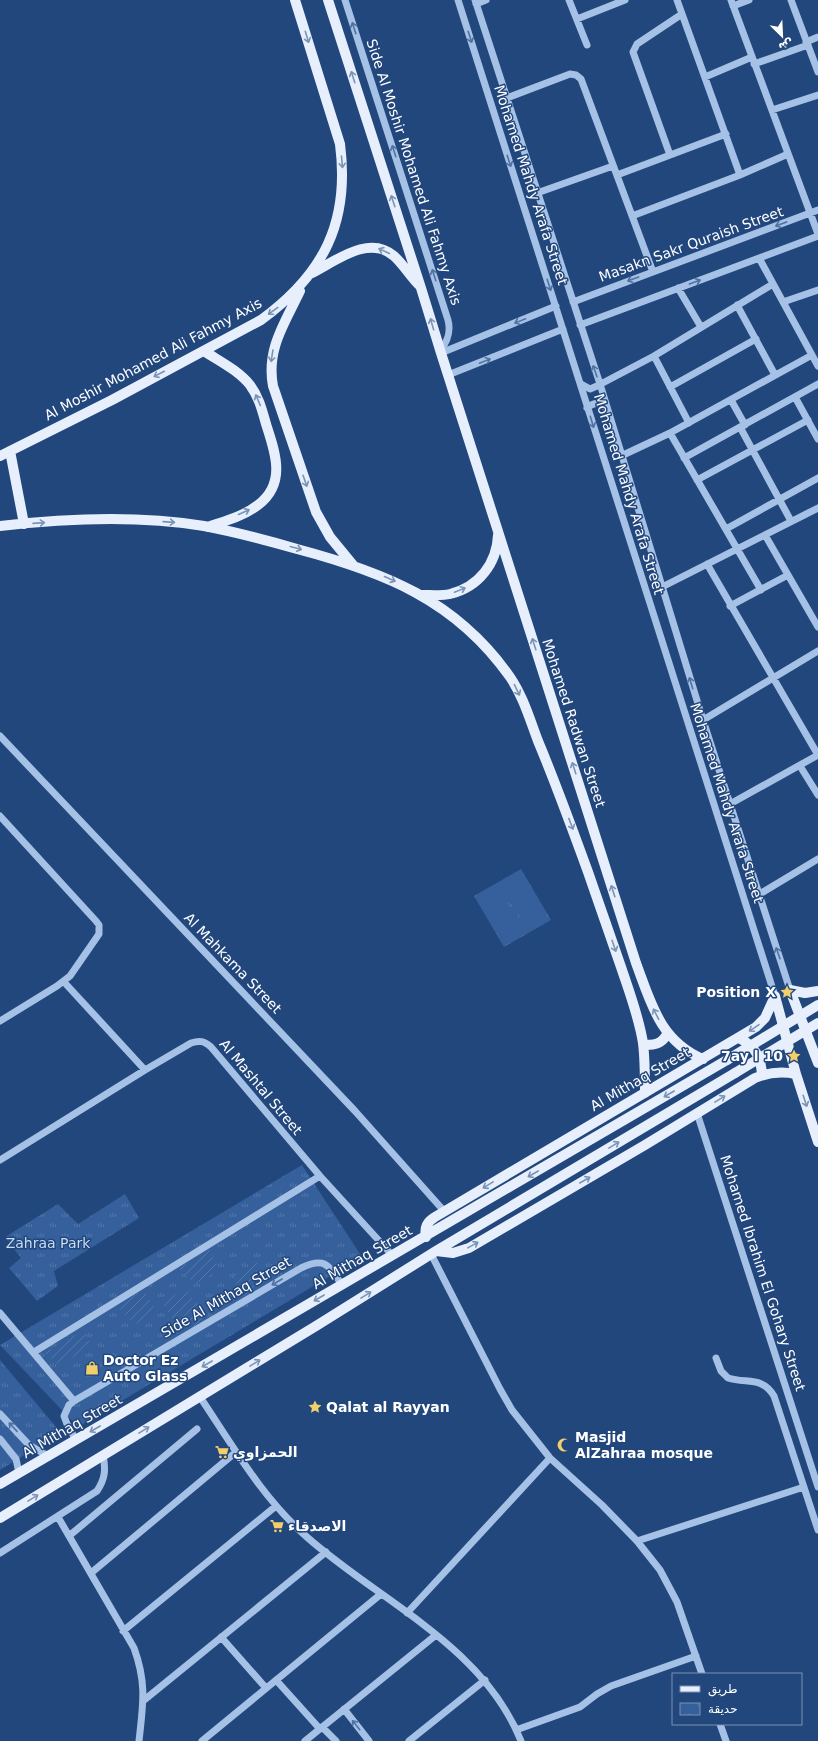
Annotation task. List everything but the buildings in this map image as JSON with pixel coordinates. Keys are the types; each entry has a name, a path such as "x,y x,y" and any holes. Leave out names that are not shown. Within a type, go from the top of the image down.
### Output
{"main road":[{"name":"Al Moshir Mohamed Ali Fahmy Axis","path":"0,456 261,320 283,304 312,273 329,240 336,222 341,196 342,164 340,144 295,0"},
{"path":"328,0 448,375"},
{"path":"312,273 357,250 367,247 377,247 395,256 421,288"},
{"path":"304,282 275,343 272,354 271,375 316,512 330,536 353,565"},
{"path":"204,351 240,374 258,397 277,457 277,468 272,488 258,505 247,512 208,527"},
{"name":"Mohamed Radwan Street","path":"448,375 636,963 652,1006 668,1034 683,1048 703,1059"},
{"path":"10,451 24,524"},
{"path":"0,526 97,519 135,519 208,527 251,536 353,565 386,577 422,595 452,616 466,628 492,654 512,680 530,718 574,832 631,995 643,1044 645,1093"},
{"path":"422,595 450,594 463,590 476,582 486,572 493,559 498,545 498,531"},
{"path":"790,990 805,993 818,991"},
{"path":"790,990 817,1056"},
{"path":"775,996 796,1074 818,1142"},
{"name":"Al Mithaq Street","path":"0,1484 392,1255 426,1237 426,1226 430,1220 444,1211 703,1059 761,1023 768,1013 775,996"},
{"path":"426,1237 818,1005"},
{"path":"0,1518 375,1290 433,1252 818,1023"},
{"path":"643,1044 658,1044 668,1034"},
{"path":"738,1038 751,1046 756,1052 762,1065 762,1075"},
{"path":"433,1252 453,1253 469,1248 762,1075 779,1072 796,1074"}],"street":[{"name":"Side Al Moshir Mohamed Ali Fahmy Axis","path":"345,0 448,320 450,334 440,352"},
{"name":"Mohamed Mahdy Arafa Street","path":"458,0 775,996"},
{"path":"475,2 486,0"},
{"path":"569,0 587,45"},
{"path":"577,20 625,0"},
{"path":"677,0 740,175"},
{"path":"580,325 818,235 732,3 749,0"},
{"path":"791,0 818,72"},
{"name":"Mohamed Mahdy Arafa Street","path":"475,2 600,384 606,408 703,720 758,895 790,990"},
{"path":"670,155 633,52 636,44 682,14"},
{"path":"705,77 807,43 818,37"},
{"path":"507,98 570,74 576,75 580,79 653,272"},
{"path":"772,110 818,95"},
{"path":"617,175 726,134"},
{"path":"632,216 740,175 788,154"},
{"path":"537,193 613,166"},
{"name":"Masakn Sakr Quraish Street","path":"573,302 818,210"},
{"path":"759,258 818,366"},
{"path":"581,384 590,388 654,356 773,284"},
{"path":"678,288 701,327"},
{"path":"783,302 818,290"},
{"path":"737,305 775,375"},
{"path":"440,352 556,306"},
{"path":"448,375 563,329"},
{"path":"670,387 756,339"},
{"path":"654,356 689,423"},
{"path":"621,456 670,433 812,356"},
{"path":"684,458 818,384"},
{"path":"794,397 818,439"},
{"path":"731,400 752,450 791,522"},
{"path":"588,408 595,403 601,404 606,408"},
{"path":"697,480 808,420"},
{"path":"670,433 761,590"},
{"path":"726,530 818,478"},
{"path":"662,587 818,508"},
{"path":"765,535 818,627"},
{"path":"707,564 772,679 818,755 730,804"},
{"path":"730,606 788,575"},
{"path":"703,720 817,654"},
{"name":"Al Mahkama Street","path":"0,736 355,1111 444,1211"},
{"path":"800,766 818,795"},
{"path":"0,816 99,925 99,934 97,939 64,982 0,1021"},
{"path":"758,895 818,859"},
{"path":"64,982 145,1070"},
{"name":"Al Mashtal Street","path":"0,1160 191,1043 198,1041 205,1042 211,1047 320,1176 392,1255"},
{"name":"Mohamed Ibrahim El Gohary Street","path":"697,1113 818,1487"},
{"path":"34,1352 320,1176"},
{"path":"433,1252 500,1389 512,1410 550,1458 602,1505 637,1541 649,1555 669,1586 677,1602 702,1673"},
{"name":"Side Al Mithaq Street","path":"76,1440 64,1416 69,1405 74,1401 310,1264 320,1262 328,1265 342,1285"},
{"path":"0,1313 74,1401"},
{"path":"716,1358 724,1375 728,1378 757,1382 764,1384 770,1389 774,1396 818,1530"},
{"path":"200,1397 261,1488 276,1506 302,1533 451,1646 484,1680 498,1698 518,1737 580,1707 597,1694 611,1686 696,1656"},
{"path":"0,1414 29,1445 48,1456"},
{"path":"69,1536 196,1429"},
{"path":"0,1439 16,1459 19,1473"},
{"path":"91,1573 236,1452"},
{"path":"0,1553 97,1491 104,1480 106,1468 103,1455"},
{"path":"407,1613 550,1458"},
{"path":"637,1541 804,1487"},
{"path":"123,1631 276,1506"},
{"path":"58,1517 134,1648 141,1668 143,1684 139,1741"},
{"path":"143,1700 326,1552"},
{"path":"202,1741 381,1594"},
{"path":"305,1741 436,1635"},
{"path":"222,1637 266,1688"},
{"path":"276,1680 321,1728 336,1741"},
{"path":"409,1741 484,1680"},
{"path":"344,1710 368,1741"},
{"path":"720,1725 726,1741"}],"green space":[{"path":"521,869 551,920 504,947 474,896"},
{"path":"521,871 549,920 528,931 500,883"},
{"path":"497,885 525,934 504,945 476,897"},
{"path":"302,1165 362,1257 78,1427 0,1345"},
{"name":"Zahraa Park","path":"125,1194 139,1218 54,1271 58,1286 37,1301 9,1268 21,1258 5,1237 58,1204 78,1224"},
{"path":"210,1250 219,1270 195,1284 179,1268"},
{"path":"256,1262 267,1282 244,1296 231,1277"},
{"path":"187,1289 205,1320 183,1333 161,1302"},
{"path":"144,1290 156,1311 134,1325 117,1306"},
{"path":"82,1331 92,1345 60,1365 44,1353"},
{"path":"0,1360 61,1433 0,1470"}],"place":[{"name":"Position X","path":"787,992"},
{"name":"7ay l 10","path":"794,1056"},
{"name":"Doctor Ez Auto Glass","path":"92,1368"},
{"name":"Qalat al Rayyan","path":"315,1407"},
{"name":"Masjid AlZahraa mosque","path":"564,1445"},
{"name":"الحمزاوي","path":"222,1452"},
{"name":"الاصدقاء","path":"277,1526"}]}
